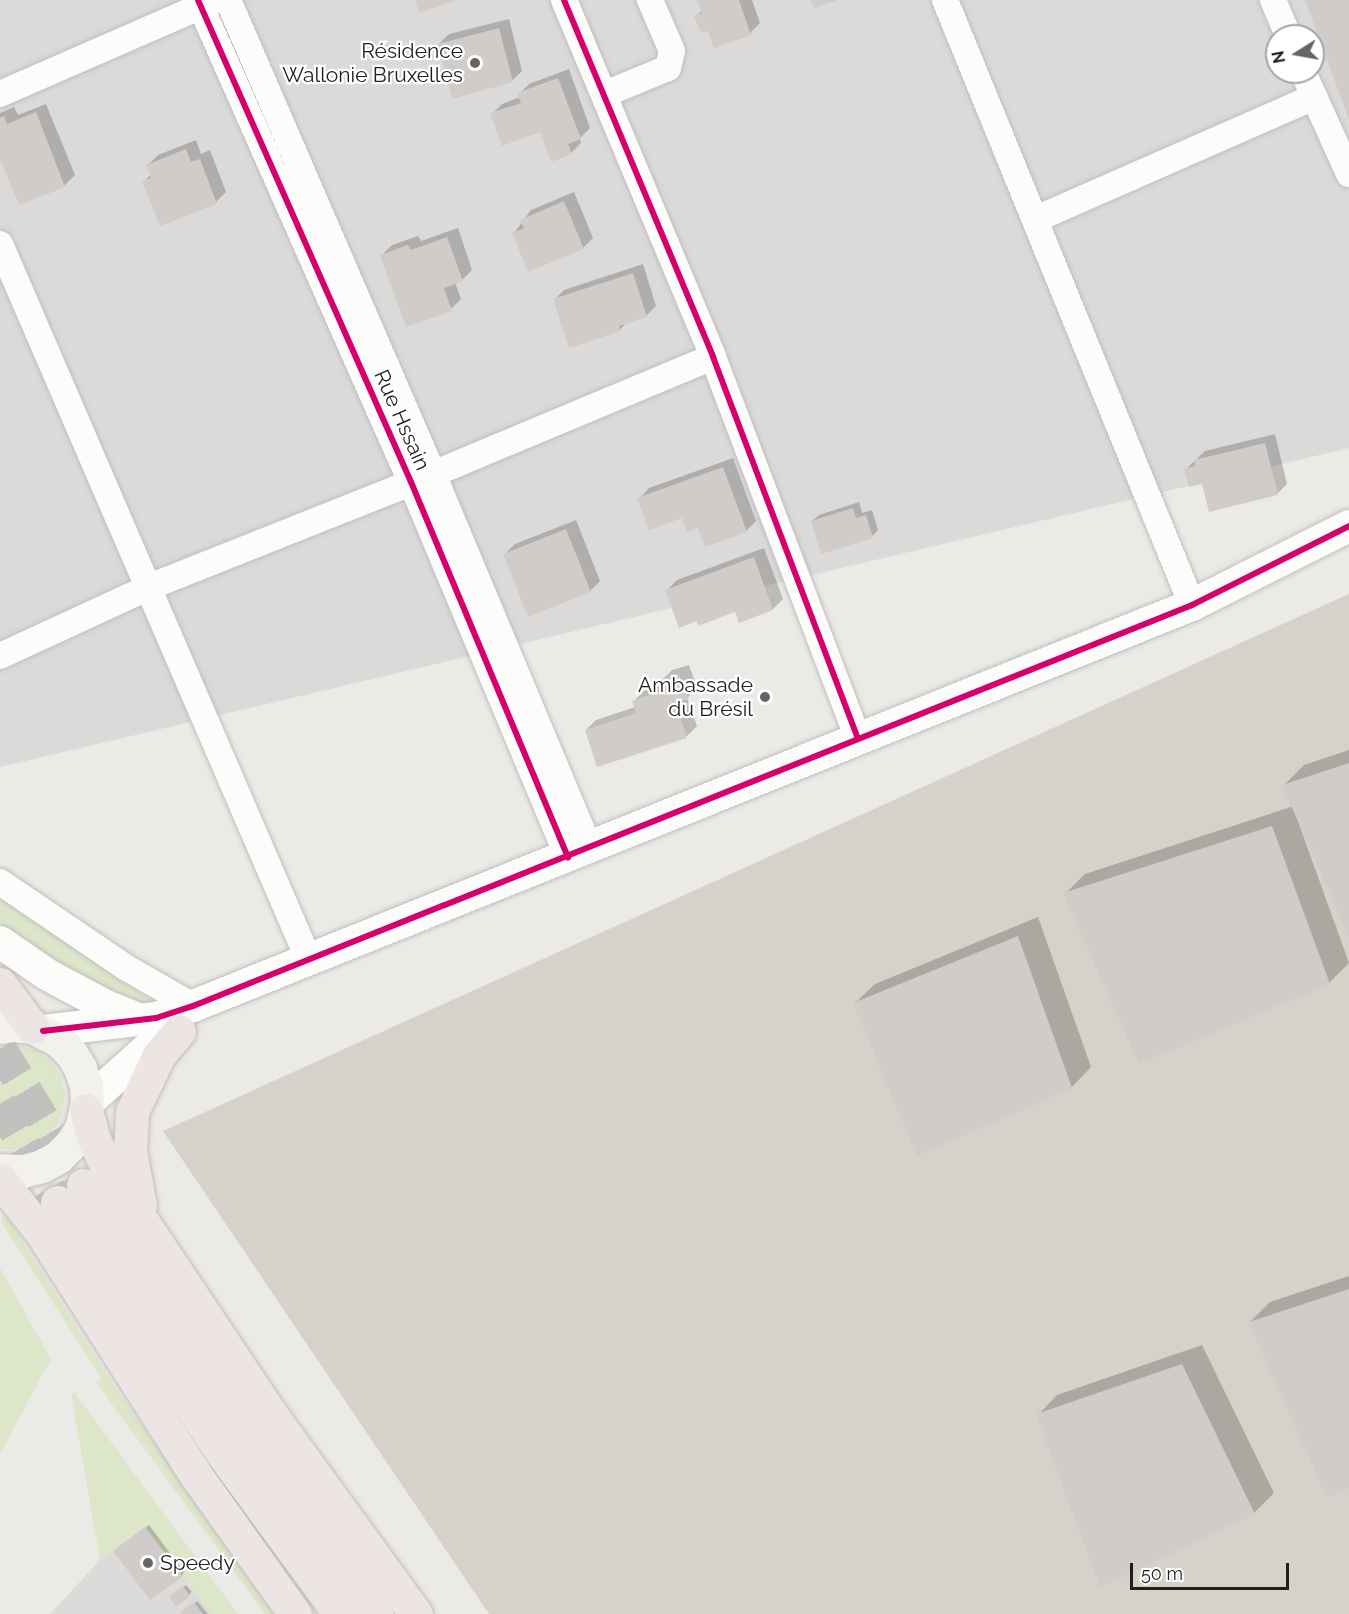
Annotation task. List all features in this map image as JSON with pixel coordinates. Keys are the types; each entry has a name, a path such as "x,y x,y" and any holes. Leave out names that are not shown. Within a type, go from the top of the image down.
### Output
{"highway":[{"path":"0,984 38,1029"},
{"path":"144,1224 130,1151 132,1112 159,1055 186,1018"},
{"path":"86,1107 94,1139 104,1161 144,1224 272,1416 416,1614"},
{"path":"0,1180 41,1232 195,1474 295,1614"},
{"path":"340,1614 222,1453 70,1193 248,1434 377,1614"}],"main road":[{"path":"0,1027 38,1029 71,1053 86,1085 86,1107 81,1128 71,1144 58,1157 42,1166 23,1171 0,1170"}],"street":[{"name":"Rue Hssain","path":"228,0 422,478 579,853"},
{"path":"564,0 714,357 858,738"},
{"path":"605,94 668,68 672,51 650,0"},
{"path":"945,0 1192,605"},
{"path":"1273,0 1283,24"},
{"name":"Rue Hssain","path":"193,5 422,478"},
{"path":"0,94 193,5"},
{"path":"1308,84 1349,174"},
{"path":"1036,219 1314,97"},
{"path":"0,244 308,958"},
{"path":"0,656 149,587 422,478 714,357"},
{"path":"86,1107 146,1050 186,1018 308,958 579,853 858,738 1192,605 1349,526"},
{"path":"0,882 125,967 186,1018"},
{"path":"0,942 58,980 136,1018"},
{"path":"38,1029 136,1018 186,1018"}],"shaded area":[{"path":"0,0 1349,0 1349,448 0,767"},
{"path":"1349,594 1349,1614 489,1614 163,1131"},
{"path":"145,1527 211,1614 50,1614 100,1560"}],"green space":[{"path":"0,894 153,1002 116,1004 0,933"},
{"path":"21,1046 38,1051 51,1062 61,1077 65,1094 63,1111 56,1127 45,1139 30,1148 13,1150 0,1148 0,1047"},
{"path":"3,1217 7,1217 109,1378 200,1510 277,1614 265,1614 95,1381 101,1378 1,1222"},
{"path":"0,1268 51,1359 0,1454"},
{"path":"74,1392 238,1614 211,1614 145,1527 100,1560 71,1395"}],"building":[{"path":"415,0 457,0 419,13"},
{"path":"697,0 739,0 751,35 714,48 708,31 701,33 694,16 702,13"},
{"path":"811,0 838,0 814,8"},
{"path":"1305,0 1349,0 1349,120 1325,55 1325,24 1314,24"},
{"name":"Résidence Wallonie Bruxelles","path":"499,28 513,82 452,99 438,44"},
{"path":"558,78 581,139 568,144 572,154 551,162 540,132 502,146 490,113 521,103 517,93"},
{"path":"36,112 65,187 19,205 0,159 0,118 4,116 7,124"},
{"path":"186,149 191,162 200,159 217,204 160,226 142,181 151,178 146,165"},
{"path":"564,201 584,249 528,272 512,233 524,228 520,220"},
{"path":"447,237 463,281 444,288 452,311 406,327 380,255 408,245 411,250"},
{"path":"633,273 647,317 619,326 621,331 569,348 553,299"},
{"path":"1265,443 1278,495 1209,512 1202,484 1189,487 1184,469 1195,466 1194,460"},
{"path":"723,467 747,532 705,547 698,528 687,532 682,518 649,530 637,498"},
{"path":"853,508 856,518 866,515 873,538 821,554 811,521"},
{"path":"566,529 591,592 528,617 503,554"},
{"path":"754,557 773,610 739,623 735,612 698,626 697,621 679,628 665,590"},
{"path":"679,674 688,699 676,703 687,738 597,767 585,730 636,713 632,701 664,690 661,680"},
{"path":"1349,763 1349,937 1282,785"},
{"path":"1272,826 1330,984 1139,1064 1063,893"},
{"path":"1018,936 1072,1088 917,1156 853,1003"},
{"path":"1349,1289 1349,1488 1327,1498 1249,1322"},
{"path":"1182,1364 1255,1514 1100,1587 1036,1414"},
{"name":"Speedy","path":"145,1527 183,1576 150,1600 113,1551"},
{"path":"183,1586 190,1596 176,1607 169,1597"},
{"path":"194,1602 203,1614 182,1614 181,1612"}],"tunnel":[{"path":"0,1048 83,1185"},
{"path":"0,1103 57,1202"}],"cycle path":[{"path":"198,0 411,482 568,857"},
{"path":"564,0 713,357 858,738"},
{"path":"43,1031 156,1018 193,1006 1192,605 1349,526"}],"place":[{"name":"Résidence Wallonie Bruxelles","path":"475,63"},
{"name":"Ambassade du Brésil","path":"765,697"},
{"name":"Speedy","path":"148,1563"}]}
